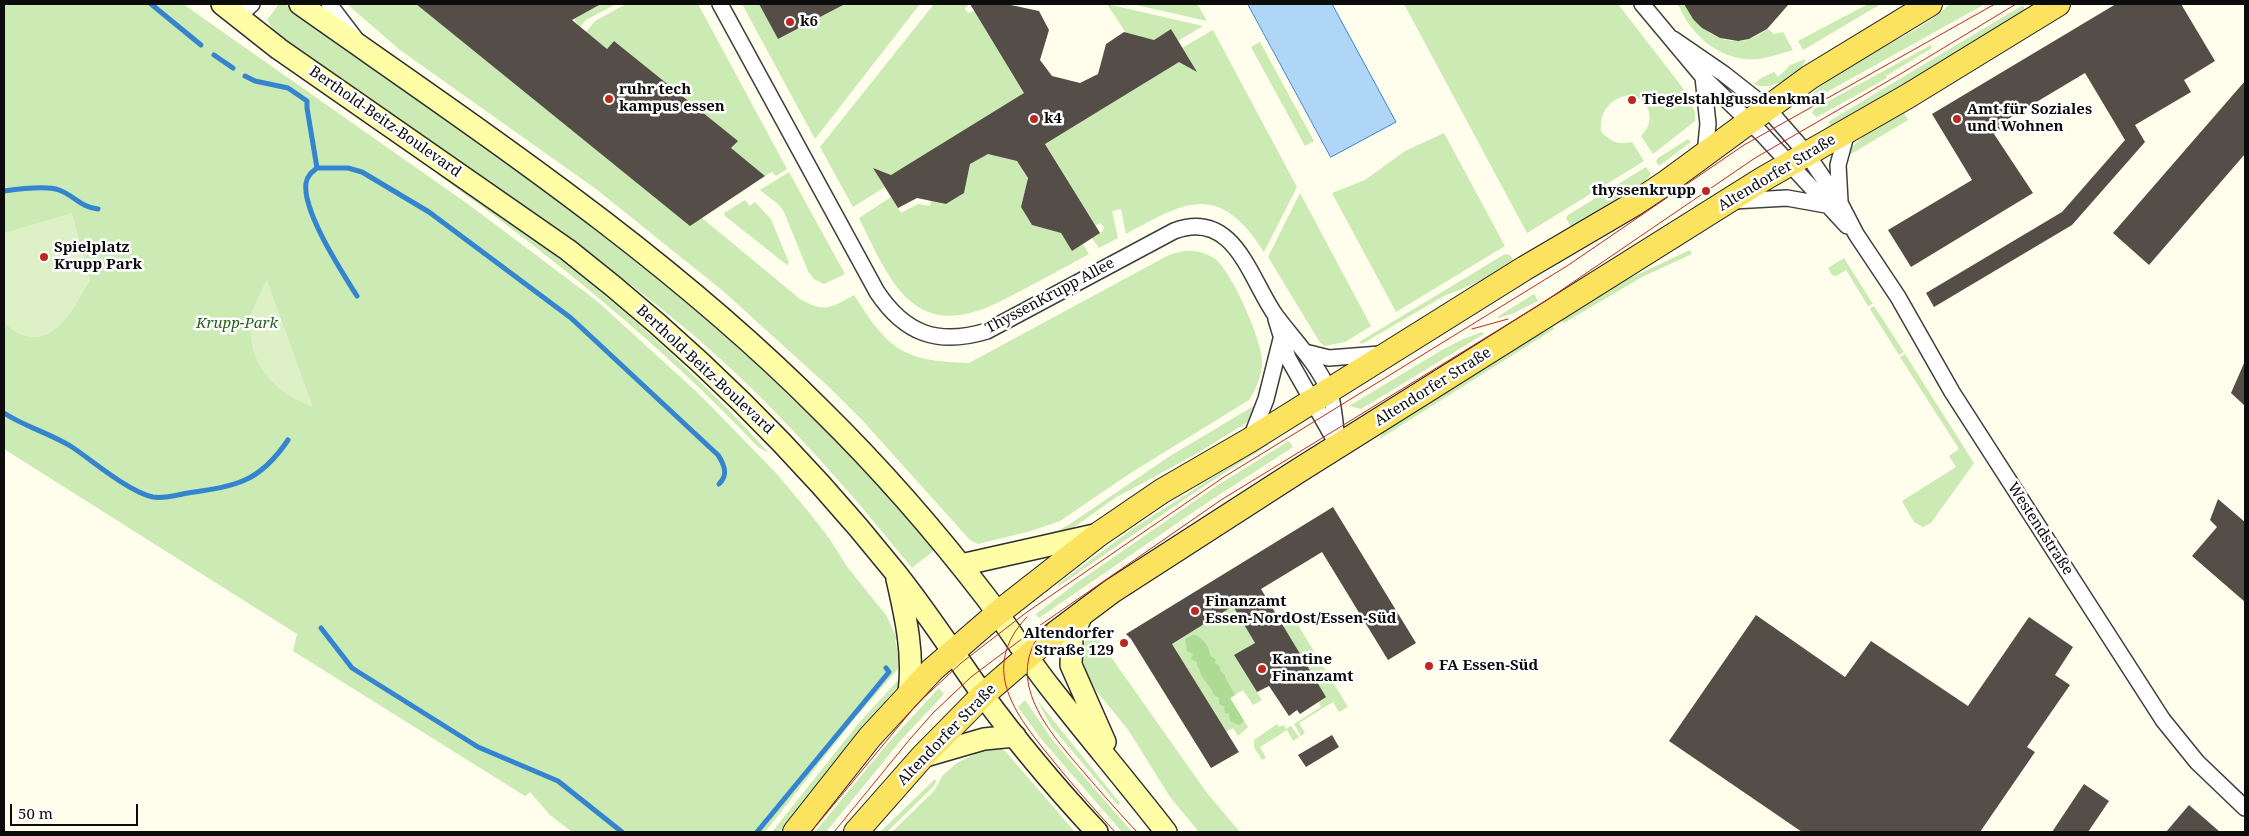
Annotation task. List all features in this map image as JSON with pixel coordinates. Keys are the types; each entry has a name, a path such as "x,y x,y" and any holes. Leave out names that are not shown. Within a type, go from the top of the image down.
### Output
{"main road":[{"path":"300,4 592,213 704,302 759,350 832,421 905,499 961,565 998,613 1057,697 1118,769 1166,832"},
{"path":"795,832 870,737 909,693 998,613 1099,534 1162,492 1321,397 1389,353 1634,204 1705,154 1757,114 1841,57 1930,4"},
{"name":"Altendorfer Straße","path":"856,832 922,757 983,694 1082,614 1155,562 1451,374 1729,201 1798,159 1848,132 2058,4"},
{"name":"Berthold-Beitz-Boulevard","path":"239,7 279,49 568,250 660,326 732,391 790,450 895,572 1015,736 1097,832"},
{"path":"961,565 1099,534"},
{"path":"895,572 911,646 912,659 909,693"},
{"path":"1082,614 1072,638 1071,665 1118,769"},
{"path":"922,757 984,739 1015,736"}],"street":[{"path":"329,4 366,50"},
{"name":"ThyssenKrupp Allee","path":"720,4 877,292 891,311 911,327 925,334 941,337 962,337 987,331 1174,231 1189,226 1212,230 1232,243 1246,261 1276,315 1304,352 1338,447"},
{"path":"1642,4 1673,39 1702,78 1757,114"},
{"name":"Westendstraße","path":"1673,39 1743,88 1757,114 1798,159 1856,234 1898,297 1952,392 2163,720 2197,762 2245,808"},
{"path":"1702,78 1708,124 1705,154"},
{"name":"Westendstraße","path":"1757,114 1798,159"},
{"name":"Westendstraße","path":"1833,204 1838,165 1848,132"},
{"path":"1729,201 1787,198 1833,204"},
{"name":"ThyssenKrupp Allee","path":"1276,315 1281,339 1288,358 1321,397"},
{"name":"ThyssenKrupp Allee","path":"1250,440 1266,399 1281,339"},
{"path":"1304,352 1329,358 1389,353"}],"green space":[{"name":"Krupp-Park","path":"4,4 183,4 472,207 597,301 700,395 776,473 829,538 848,568 886,615 898,640 895,639 900,664 765,832 572,832 550,815 530,792 525,796 293,651 297,634 4,449"},
{"path":"279,4 285,4 555,196 645,265 765,368 866,469 936,549 912,568 861,506 779,416 691,333 590,254 276,34 267,20"},
{"path":"347,4 416,4 690,225 702,218 800,299 815,306 833,306 854,295 877,329 900,349 912,355 946,362 969,363 1167,256 1186,251 1204,253 1215,259 1229,277 1244,306 1257,338 1261,351 1262,365 1252,396 1249,400 1129,474 1060,521 1031,531 978,544 970,540 862,420 830,388 723,291 596,189 400,50"},
{"path":"601,4 616,4 586,20 580,27 574,19"},
{"path":"626,4 698,4 787,169 776,176 772,172 765,176 731,149 737,141 614,41 607,49 586,32 595,21"},
{"path":"742,4 759,4 778,39 845,4 920,4 815,139"},
{"path":"934,4 970,4 965,8 966,11 969,13 975,11 1028,98 889,176 883,172 879,177 885,187 853,207 820,147"},
{"path":"1107,4 1203,26 1178,41 1171,29 1154,40 1126,33"},
{"path":"1132,4 1197,4 1207,21"},
{"path":"1404,4 1618,4 1689,96 1695,113 1695,121 1653,154 1641,136 1650,119 1644,102 1632,95 1618,98 1605,111 1602,117 1601,131 1615,142 1632,142 1644,161 1527,233"},
{"path":"1678,4 1685,4 1702,27 1718,37 1727,40 1747,40 1768,29 1774,34 1783,32 1793,50 1759,59 1733,57 1709,45 1700,37 1691,27"},
{"path":"1868,4 1881,4 1803,50 1798,41"},
{"path":"1950,4 1985,4 1809,102 1814,92 1826,82 1860,59 1915,30"},
{"path":"2023,5 2026,12 1844,122 1830,125 1828,122"},
{"path":"1213,30 1297,187 1264,252 1248,230 1232,215 1217,207 1201,204 1185,206 1167,213 1126,234 1121,209 1112,211 1118,238 1099,248 1092,238 1103,231 1104,227 1100,223 1094,227 1095,225 1043,140 1050,135 1053,139 1178,62 1190,60 1182,48"},
{"path":"1260,42 1314,141 1305,146 1251,47"},
{"path":"1931,45 1932,48 1886,76 1887,78 1817,117 1812,113 1814,109"},
{"path":"1806,59 1792,76 1776,84 1761,86 1754,84 1761,78 1774,72 1778,77 1790,65"},
{"path":"1904,113 1908,120 1846,157 1863,137"},
{"path":"1444,133 1505,246 1396,312 1332,193 1365,180 1405,151"},
{"path":"1688,139 1691,142 1659,166 1656,161 1658,158"},
{"path":"988,153 1017,161 1028,178 1021,207 1032,225 1061,233 1072,251 1083,244 1089,254 980,310 947,316 931,313 915,305 900,291 883,265 859,218 891,197 901,213 918,204 930,206 931,201 946,204 964,193 970,164"},
{"path":"1646,167 1651,174 1645,181 1571,227 1566,218 1568,215"},
{"path":"440,170 543,246 627,314 700,382 769,453 758,447 683,372 644,337 564,269 437,174"},
{"path":"789,172 845,274 824,284 814,279 808,271 784,212 779,205 760,190"},
{"path":"1300,193 1371,326 1345,342 1324,346 1319,341 1268,257"},
{"path":"745,200 750,206 755,202 771,219 789,263 787,265 725,216 724,213"},
{"name":"Spielplatz Krupp Park","path":"72,213 90,280 66,319 56,329 45,335 32,337 19,333 4,323 4,233"},
{"path":"1690,250 1692,254 1642,277 1564,323 1561,320 1630,278"},
{"path":"1505,254 1510,255 1514,261 1487,278 1442,297 1362,344 1359,342"},
{"path":"1844,258 1873,304 1868,306 1846,270 1836,276 1832,275 1828,268"},
{"path":"267,280 313,407 281,390 272,382 258,363 254,352 250,326 251,315"},
{"path":"1534,294 1538,301 1514,313 1497,317"},
{"path":"1874,306 1904,352 1899,355 1870,309"},
{"path":"1552,325 1554,329 1378,440 1385,430"},
{"path":"1482,332 1484,334 1361,409 1349,406 1442,350"},
{"path":"1905,354 1974,463 1931,523 1923,527 1914,522 1902,501 1956,467 1949,456 1959,449 1900,357"},
{"path":"1257,404 1251,420 1196,454 1115,498 1070,530 1032,538 1059,530 1070,524 1170,456"},
{"path":"1289,441 1293,447 1208,502 1039,618 1036,614 1075,584 1218,485"},
{"path":"1267,443 1268,445 1198,490 1059,586 1058,584 1135,527"},
{"path":"1233,606 1255,643 1234,656 1262,700 1253,705 1243,690 1230,698 1248,727 1238,736 1233,728 1226,732 1172,644"},
{"path":"1295,620 1348,707 1339,712 1333,702 1299,723 1305,733 1301,736 1294,724 1321,707 1283,627"},
{"path":"1094,633 1207,793 1240,832 1199,832 1170,797 1129,731 1095,689 1085,669 1082,653 1086,638"},
{"path":"1193,635 1205,642 1210,655 1216,660 1215,663 1219,665 1221,672 1225,675 1235,695 1230,698 1244,721 1239,725 1230,721 1229,714 1225,713 1225,707 1219,704 1219,698 1214,695 1202,676 1197,667 1197,662 1191,659 1193,654 1187,651 1185,639"},
{"path":"901,677 904,680 861,728 791,818 779,832 772,832 858,724"},
{"path":"939,688 944,694 902,739 826,832 815,832 888,743"},
{"path":"1025,700 1054,742 1132,832 1122,832 1042,740 1018,707"},
{"path":"1037,700 1120,803 1118,805 1051,726"},
{"path":"1277,724 1279,727 1284,725 1286,729 1291,726 1299,737 1293,741 1287,730 1260,747 1266,758 1262,760 1254,747 1254,740"},
{"path":"1000,748 1005,751 1075,832 892,832 934,791 943,775 957,763 985,749"},
{"path":"935,779 934,786 887,832 880,832"}],"water":[{"path":"1248,4 1332,4 1396,122 1331,157"}],"building":[{"name":"ruhr tech kampus essen","path":"416,4 601,4 572,20 607,49 614,41 738,141 731,148 765,176 690,226"},
{"name":"k6","path":"759,4 845,4 778,39"},
{"name":"k4","path":"970,4 1006,4 1039,11 1049,30 1040,60 1052,76 1080,83 1098,74 1106,44 1124,32 1154,40 1171,29 1197,72 1179,62 1045,144 1100,233 1072,251 1061,233 1032,225 1021,207 1028,178 1017,161 988,154 970,164 964,193 946,204 917,198 898,208 873,168 891,175 1024,93"},
{"path":"1684,4 1789,4 1767,29 1749,39 1738,41 1720,38 1702,28 1693,19"},
{"path":"2116,4 2181,4 2215,61 2184,80 2191,92 2135,125 2145,142 2072,225 1934,307 1926,293 2062,212 2125,140 2085,73 1998,125 2000,129 1994,134 2033,193 1911,267 1888,230 1972,180 1932,114"},
{"path":"2245,81 2245,154 2149,265 2113,233"},
{"path":"2245,361 2245,406 2231,393"},
{"path":"2218,499 2245,522 2245,602 2192,556 2217,527 2210,520"},
{"name":"Finanzamt Essen-NordOst/Essen-Süd","path":"1333,507 1416,643 1388,660 1322,552 1261,589 1326,697 1300,714 1297,710 1289,716 1269,686 1257,692 1234,655 1255,643 1233,606 1172,644 1239,752 1211,768 1131,639 1126,634"},
{"path":"1756,615 1845,677 1871,641 1968,706 2029,617 2073,647 2055,675 2070,685 2027,747 2035,752 1980,832 1802,832 1669,741"},
{"path":"1332,735 1339,747 1306,767 1298,755"},
{"path":"2084,784 2109,801 2088,832 2052,832"},
{"path":"2189,805 2220,832 2166,832"}],"waterway":[{"path":"151,4 201,45"},
{"path":"214,55 233,68"},
{"path":"245,76 255,81 288,88 307,101 317,168"},
{"path":"357,296 324,241 310,209 306,195 306,183 309,176 317,168 348,168 362,172 429,212 571,318 718,455 724,466 725,473 719,484"},
{"path":"4,191 32,188 59,190 82,204 98,209"},
{"path":"4,413 72,447 133,489 153,497 220,488 245,480 267,465 288,440"},
{"path":"321,628 352,668 478,747 558,781 622,832"},
{"path":"757,832 889,672 886,668"}],"tram line":[{"path":"811,832 917,704 961,663 1027,612 1224,477 1567,266 1744,145 1995,4"},
{"path":"834,832 933,713 971,677 1039,626 1221,500 1544,302 1755,158 2016,4"},
{"path":"1472,329 1508,319"},
{"path":"1027,617 1013,636 1005,654 1004,673 1007,690 1015,708 1037,741 1115,832"},
{"path":"1049,623 1035,643 1028,662 1028,681 1033,700 1054,736 1137,832"}],"place":[{"name":"k6","path":"790,22"},
{"name":"ruhr tech kampus essen","path":"609,99"},
{"name":"Tiegelstahlgussdenkmal","path":"1632,100"},
{"name":"k4","path":"1034,119"},
{"name":"Amt für Soziales und Wohnen","path":"1957,119"},
{"name":"thyssenkrupp","path":"1706,191"},
{"name":"Spielplatz Krupp Park","path":"44,257"},
{"name":"Finanzamt Essen-NordOst/Essen-Süd","path":"1195,611"},
{"name":"Altendorfer Straße 129","path":"1124,643"},
{"name":"FA Essen-Süd","path":"1429,666"},
{"name":"Kantine Finanzamt","path":"1262,669"}]}
